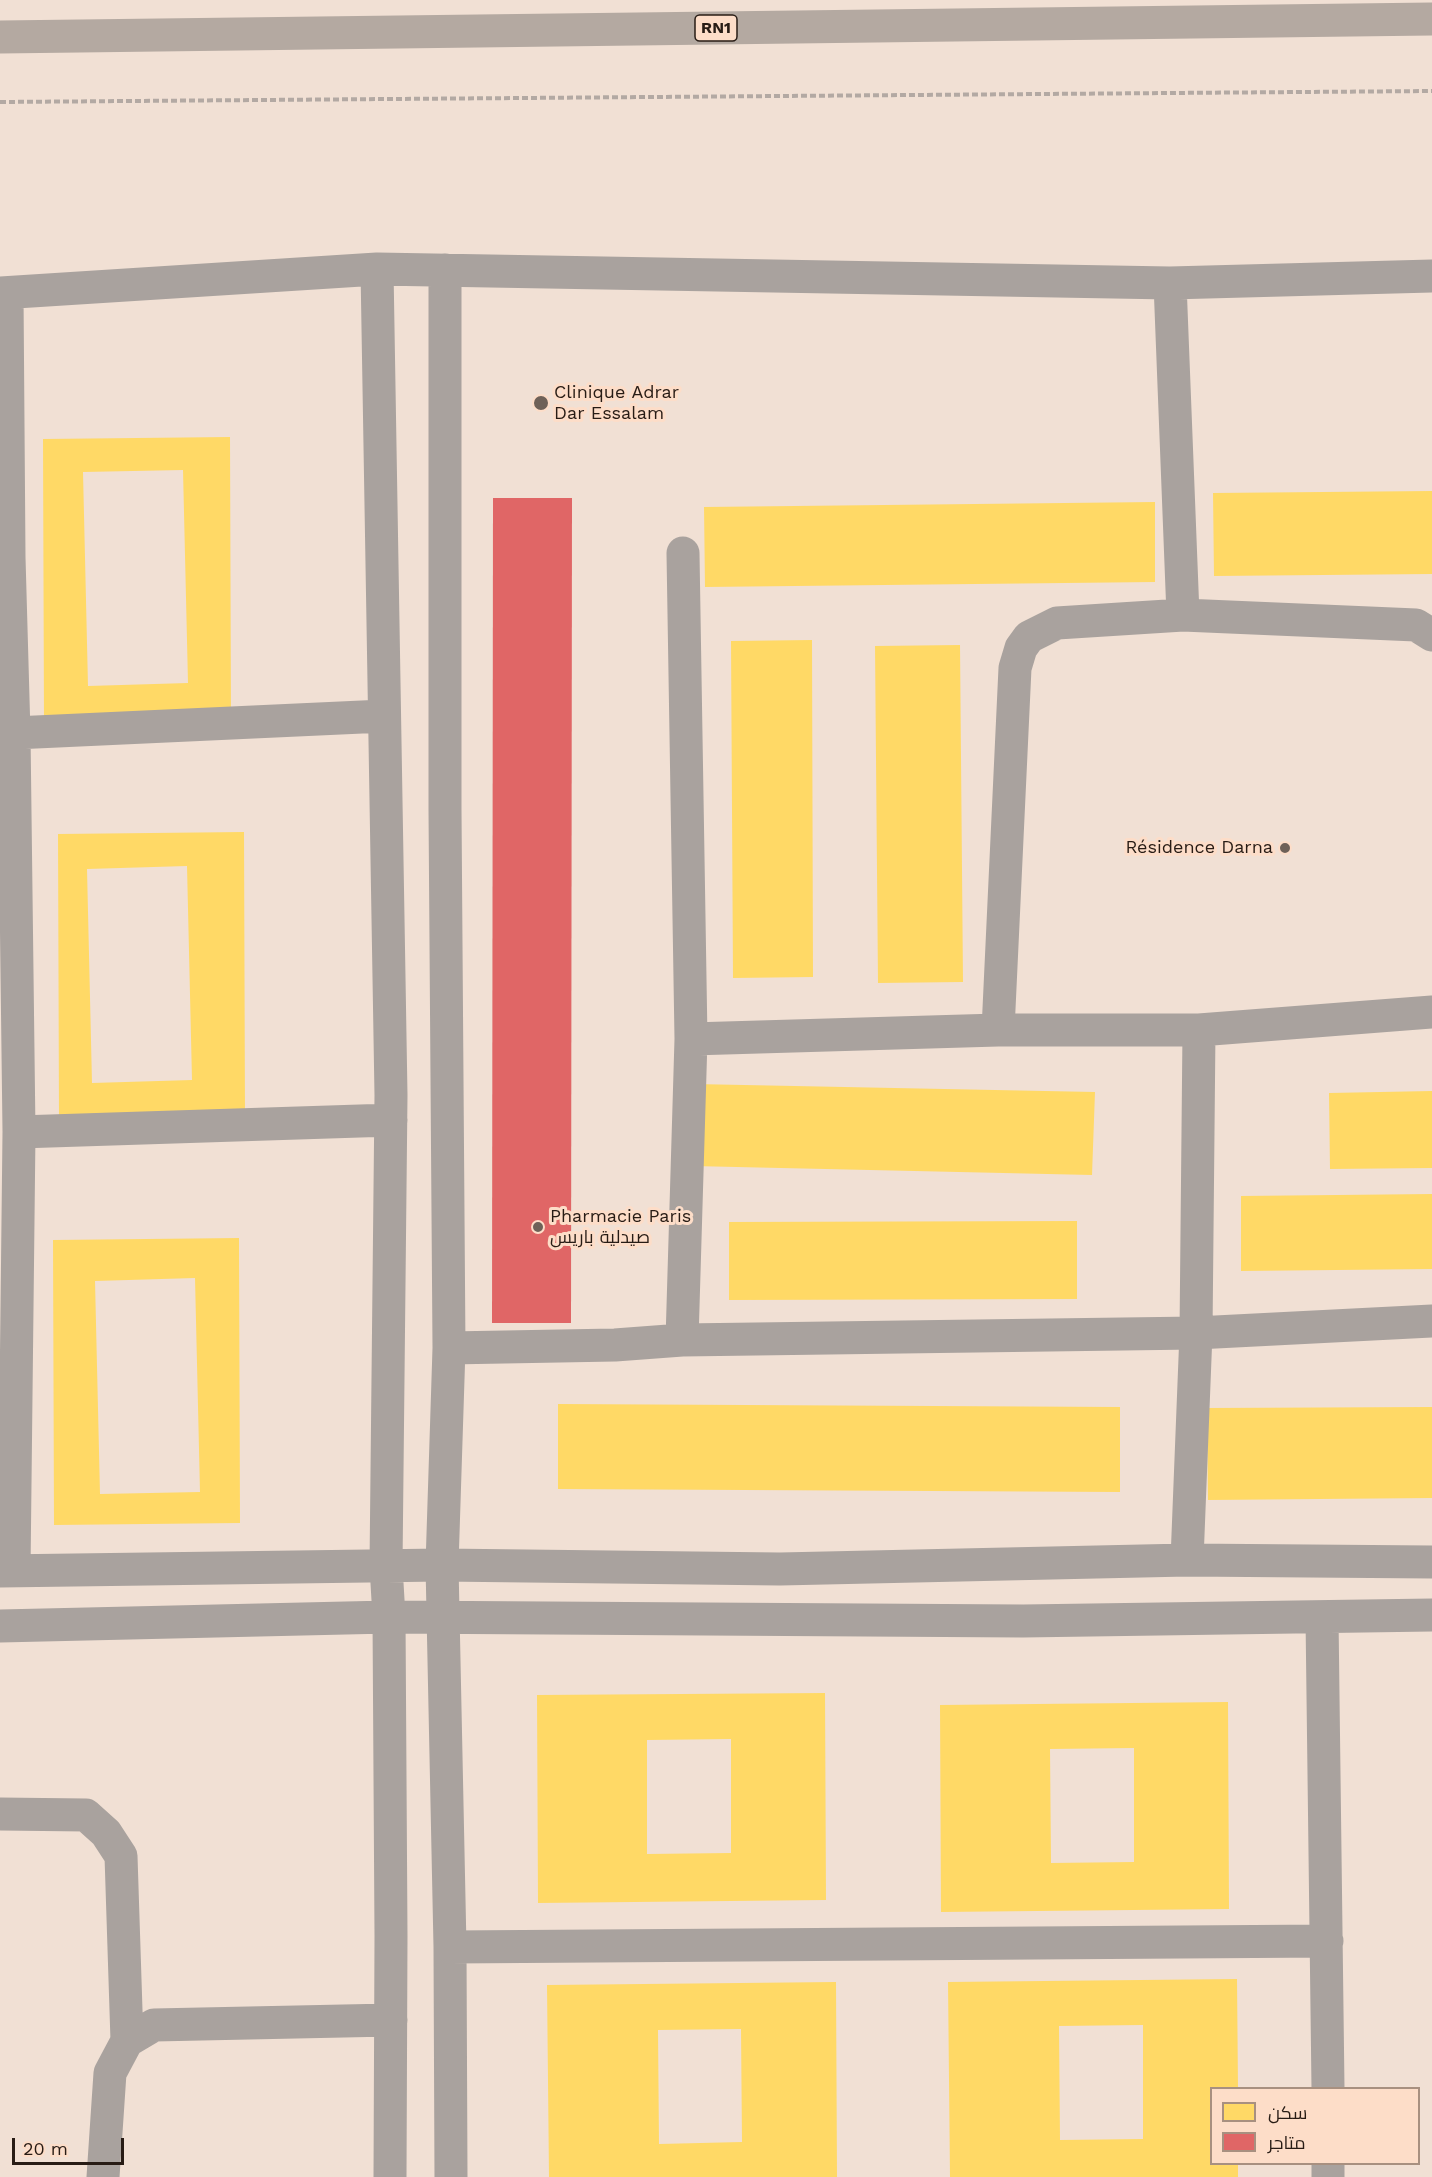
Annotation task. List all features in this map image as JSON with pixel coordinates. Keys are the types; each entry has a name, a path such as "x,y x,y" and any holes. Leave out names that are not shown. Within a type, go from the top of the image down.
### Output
{"highway":[{"name":"RN1","path":"0,37 1432,19"}],"street":[{"path":"377,269 391,1120 386,1566 389,1617 390,2177"},
{"path":"1432,276 1170,283 377,269 4,293 9,557 6,638 14,733 19,1132 9,1228 7,1571 442,1565 780,1569 1187,1560 1432,1562"},
{"path":"445,270 445,820 449,1348 442,1565 450,1947 451,2177"},
{"path":"1170,283 1183,615"},
{"path":"682,1340 691,1039 683,553"},
{"path":"998,1030 1015,668 1021,648 1029,637 1058,623 1183,615 1416,625 1432,635"},
{"path":"14,733 384,716"},
{"path":"691,1039 998,1030 1199,1030 1432,1012"},
{"path":"1187,1560 1196,1333 1199,1030"},
{"path":"19,1132 391,1120"},
{"path":"449,1348 615,1345 682,1340 1196,1333 1432,1322"},
{"path":"0,1626 443,1616 1023,1621 1432,1615"},
{"path":"1322,1617 1328,2087"},
{"path":"0,1814 86,1815 106,1833 121,1856 128,2041"},
{"path":"450,1947 1327,1941"},
{"path":"103,2177 110,2073 128,2041 154,2025 391,2020"}],"path":[{"path":"0,102 1432,91"}],"building: سكن":[{"path":"230,437 231,722 44,723 43,439","holes":["183,470 188,683 88,686 83,472"]},
{"path":"1432,491 1432,574 1214,576 1213,493"},
{"path":"1155,502 1155,582 705,587 704,507"},
{"path":"812,640 813,977 733,978 731,641"},
{"path":"960,645 963,982 878,983 875,646"},
{"path":"244,832 245,1117 59,1119 58,834","holes":["187,866 192,1080 92,1083 87,869"]},
{"path":"694,1084 1095,1092 1092,1175 692,1166"},
{"path":"1432,1091 1432,1168 1330,1169 1329,1093"},
{"path":"1432,1194 1432,1269 1241,1271 1241,1196"},
{"path":"1077,1221 1077,1299 729,1300 729,1222"},
{"path":"239,1238 240,1523 54,1525 53,1240","holes":["195,1278 200,1492 100,1494 95,1281"]},
{"path":"558,1404 1120,1407 1120,1492 558,1489"},
{"path":"1432,1407 1432,1498 1208,1500 1207,1408"},
{"path":"825,1693 826,1900 538,1903 537,1695","holes":["731,1739 731,1853 647,1854 647,1740"]},
{"path":"1228,1702 1229,1909 941,1912 940,1705","holes":["1134,1748 1134,1862 1051,1863 1050,1749"]},
{"path":"1237,1979 1238,2087 1210,2087 1210,2165 1238,2165 1238,2177 950,2177 948,1982","holes":["1143,2025 1143,2139 1060,2140 1059,2026"]},
{"path":"836,1982 837,2177 549,2177 547,1985","holes":["741,2029 742,2142 659,2144 658,2030"]}],"building: متاجر":[{"path":"493,498 572,498 571,1323 492,1323"}],"place":[{"name":"Clinique Adrar Dar Essalam","path":"541,403"},
{"name":"Résidence Darna","path":"1285,848"},
{"name":"Pharmacie Paris صيدلية باريس","path":"538,1227"}]}
